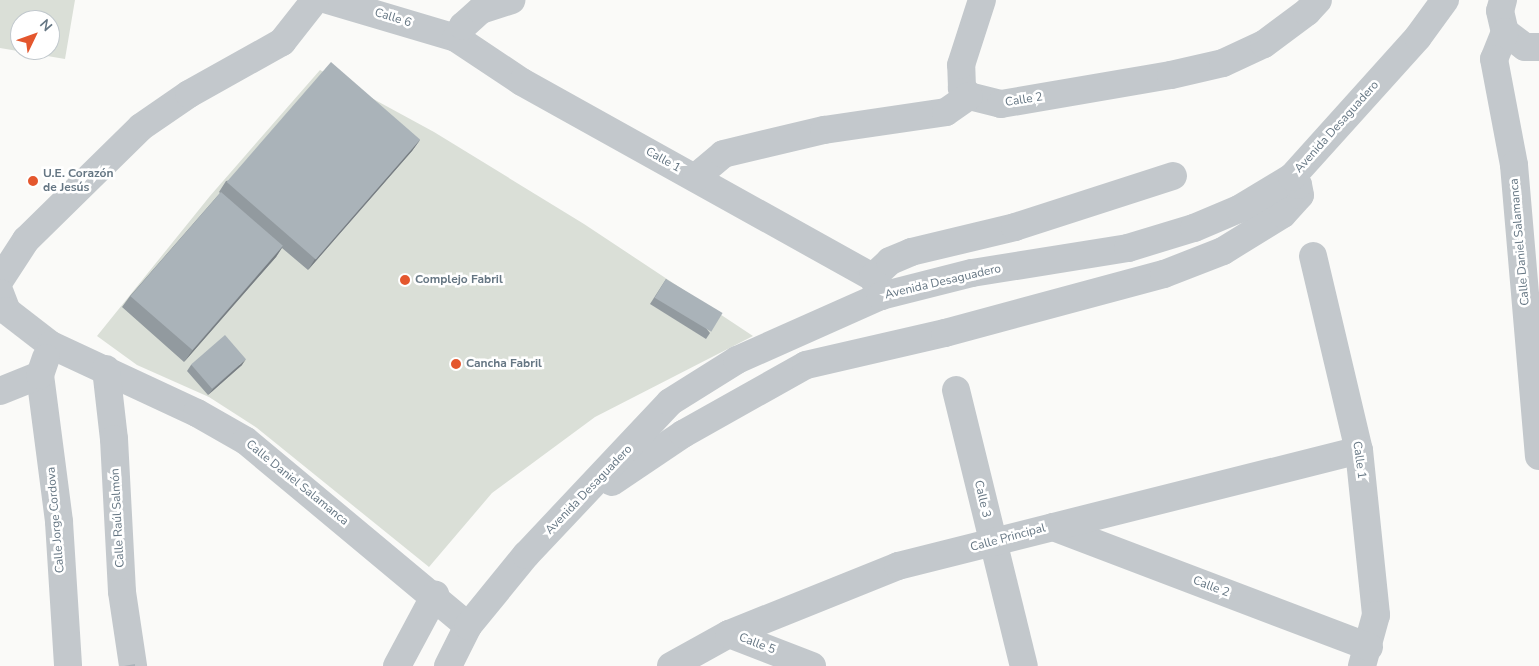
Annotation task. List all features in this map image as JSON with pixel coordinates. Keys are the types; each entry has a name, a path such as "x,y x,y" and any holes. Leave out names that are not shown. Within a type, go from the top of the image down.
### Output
{"street":[{"path":"0,280 0,275 26,240 141,128 189,94 246,64 282,42 315,0"},
{"name":"Calle 6","path":"328,0 456,38"},
{"path":"456,38 463,26 481,10 511,0"},
{"path":"696,177 723,154 824,130 946,112 969,96 962,88 961,65 982,0"},
{"name":"Calle 2","path":"969,96 1001,104 1171,75 1223,62 1264,44 1308,12 1318,0"},
{"name":"Avenida Desaguadero","path":"468,626 526,555 571,510 670,402 737,360 877,287 1128,248 1194,228 1239,209 1292,177 1418,37 1445,0"},
{"path":"1503,0 1500,11 1505,32 1525,47 1539,47"},
{"name":"Calle Daniel Salamanca","path":"1505,32 1494,59 1514,166 1533,339 1539,456"},
{"name":"Calle 1","path":"456,38 522,82 696,177 877,287"},
{"path":"877,287 890,261 911,252 1015,228 1173,176"},
{"path":"571,510 684,434 806,365 945,333 1136,281 1223,251 1283,214 1300,195 1298,185 1292,177"},
{"name":"Calle 1","path":"1313,256 1359,450 1376,615 1366,656"},
{"name":"Calle Daniel Salamanca","path":"0,293 7,311 51,345 106,369 246,441 435,595 468,626"},
{"path":"0,391 40,375 51,345"},
{"name":"Calle Raúl Salmón","path":"106,369 114,439 122,592 133,666"},
{"name":"Calle Jorge Cordova","path":"40,375 59,522 68,666"},
{"name":"Calle 3","path":"956,390 992,543 1024,666"},
{"name":"Calle Principal","path":"671,666 730,634 898,566 1359,450"},
{"name":"Calle 2","path":"1053,527 1366,656"},
{"path":"397,666 435,595"},
{"path":"448,666 468,626"},
{"name":"Calle 5","path":"730,634 812,666"}],"shaded area":[{"path":"0,0 75,0 65,59 60,58 60,10 10,10 10,50 0,48"},
{"name":"Complejo Fabril","path":"320,70 434,132 584,224 753,336 595,417 492,493 429,567 257,428 209,397 137,365 97,336 210,196"}],"building":[{"path":"331,62 420,139 316,259 227,182"},
{"path":"221,192 283,246 192,350 130,296"},
{"path":"666,279 723,313 711,332 655,298"},
{"path":"225,335 246,359 212,389 191,365"}],"place":[{"name":"U.E. Corazón de Jesús","path":"33,181"},
{"name":"Complejo Fabril","path":"405,280"},
{"name":"Cancha Fabril","path":"456,364"}]}
